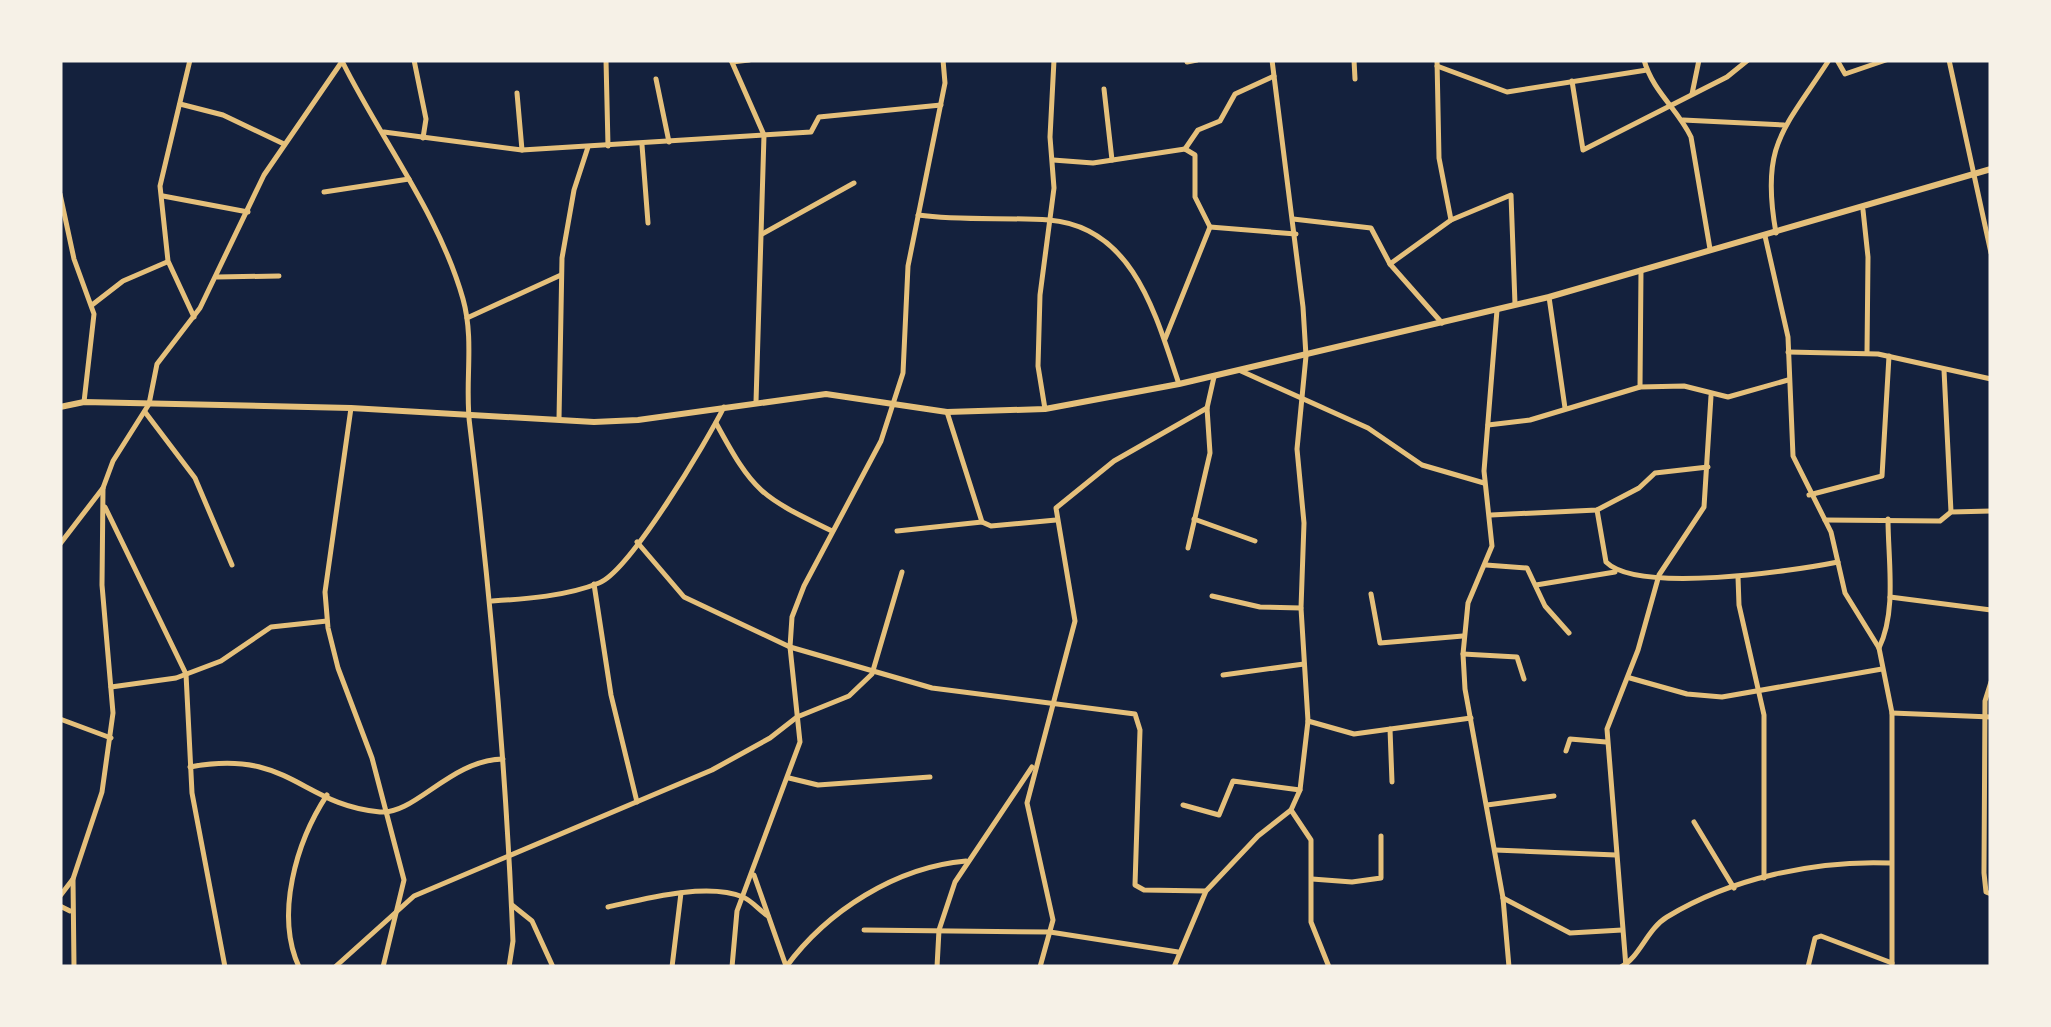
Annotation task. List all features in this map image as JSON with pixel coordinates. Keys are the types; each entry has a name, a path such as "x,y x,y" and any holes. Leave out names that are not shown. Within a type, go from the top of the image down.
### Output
{"street":[{"path":"190,60 161,196 168,261 194,317"},
{"path":"60,544 103,488 112,461 149,404 156,364 194,317 284,144 342,60 409,178 454,277 467,318 468,414 492,601 503,759 512,905 509,967"},
{"path":"414,60 426,119 423,138"},
{"path":"606,60 608,146"},
{"path":"749,60 732,61 764,135 756,402"},
{"path":"732,967 737,911 800,742 790,647 798,601 880,441 903,373 903,304 917,214 942,105 942,60"},
{"path":"1045,408 1038,366 1041,260 1049,220 1053,160 1054,60"},
{"path":"1187,62 1197,60"},
{"path":"1174,967 1206,892 1258,836 1291,810 1300,790 1308,721 1301,608 1304,523 1297,450 1306,356 1296,234 1272,60"},
{"path":"1354,60 1355,79"},
{"path":"1644,60 1690,137 1710,249"},
{"path":"1692,94 1700,60"},
{"path":"1572,81 1583,150 1727,77 1748,60"},
{"path":"1776,233 1772,155 1784,124 1829,60"},
{"path":"1837,60 1845,74 1886,60"},
{"path":"1949,60 1977,174 1991,253"},
{"path":"1451,220 1439,158 1437,63 1499,92 1647,70"},
{"path":"1184,149 1190,136 1220,121 1235,94 1274,76"},
{"path":"656,79 668,142"},
{"path":"1104,89 1112,160"},
{"path":"517,93 522,150"},
{"path":"180,104 223,115 284,144"},
{"path":"384,132 522,150 642,145 811,132 819,117 942,105"},
{"path":"1683,120 1784,124"},
{"path":"642,145 648,223"},
{"path":"558,420 561,275 569,214 588,147"},
{"path":"1053,160 1093,164 1184,149 1195,155 1195,197 1210,227 1164,342"},
{"path":"60,406 84,402 351,408 558,420 638,420 826,394 947,412 1045,408 1178,384 1497,310 1862,210 1991,170"},
{"path":"324,192 409,178"},
{"path":"762,234 854,182"},
{"path":"60,194 74,259 92,305 94,335 84,402"},
{"path":"1390,264 1451,220 1506,194 1514,198 1515,305"},
{"path":"161,196 248,212"},
{"path":"1862,210 1868,257 1867,354"},
{"path":"917,214 958,221 1049,220 1097,234 1123,256 1164,342 1178,384"},
{"path":"1292,219 1372,228 1390,264 1442,323"},
{"path":"1210,227 1296,234"},
{"path":"1765,236 1788,352 1793,456 1825,520 1845,593 1880,648 1892,713 1892,965 1821,936 1815,938 1808,967"},
{"path":"92,305 123,281 168,261"},
{"path":"1640,386 1641,270"},
{"path":"467,318 561,275"},
{"path":"217,277 280,276"},
{"path":"1548,297 1566,408"},
{"path":"1497,310 1484,483 1492,514 1492,546 1474,583 1462,654 1503,898 1508,967"},
{"path":"1788,352 1889,356 1991,379"},
{"path":"1810,495 1882,476 1889,356"},
{"path":"1944,369 1951,512"},
{"path":"1241,370 1368,428 1422,465 1484,483"},
{"path":"1188,548 1210,453 1207,408 1214,376"},
{"path":"1488,425 1530,420 1640,386 1684,386 1711,396 1750,394 1788,380"},
{"path":"1624,966 1606,742 1659,574 1700,518 1708,468 1711,396"},
{"path":"492,601 594,584 620,567 686,476 725,406"},
{"path":"351,408 328,561 327,621 338,668 372,758 404,880 383,967"},
{"path":"1040,967 1050,932 1052,904 1027,802 1075,621 1056,520 1060,504 1114,461 1207,408"},
{"path":"144,412 195,478 232,564"},
{"path":"947,412 982,522"},
{"path":"716,423 741,472 755,488 780,506 832,531"},
{"path":"1492,514 1597,510 1631,493 1654,473 1708,468"},
{"path":"74,967 70,911 73,879 102,792 111,738 112,687 102,585 103,488"},
{"path":"104,507 186,674 190,767 207,886 226,967"},
{"path":"1597,510 1606,562 1616,572"},
{"path":"1825,520 1940,522 1951,512 1991,511"},
{"path":"1194,518 1256,540"},
{"path":"1880,648 1886,634 1888,519"},
{"path":"897,530 1056,520"},
{"path":"637,542 684,597 790,647 872,674 932,688 1139,718 1135,886 1206,892"},
{"path":"1536,585 1616,572 1738,578 1838,562"},
{"path":"1486,565 1528,568 1545,606 1569,632"},
{"path":"335,967 414,896 712,770 770,738 797,717 849,696 872,674 902,572"},
{"path":"1738,578 1742,625 1762,692 1764,878"},
{"path":"594,584 612,695 637,802"},
{"path":"1371,594 1380,643 1463,636"},
{"path":"1212,596 1260,607 1301,608"},
{"path":"1888,596 1991,610"},
{"path":"112,687 186,674 221,661 271,627 327,621"},
{"path":"1462,654 1517,657 1524,679"},
{"path":"1223,676 1304,664"},
{"path":"1628,678 1687,694 1722,697 1882,669"},
{"path":"1991,682 1984,874 1986,892 1991,894"},
{"path":"1892,713 1988,717"},
{"path":"1308,721 1354,734 1471,718"},
{"path":"60,719 111,738"},
{"path":"1390,729 1392,782"},
{"path":"1566,752 1570,740 1606,742"},
{"path":"190,767 238,760 263,765 328,795 384,812 405,807 442,778 483,759 503,759"},
{"path":"936,967 939,930 966,862 992,831 1036,761"},
{"path":"789,778 818,785 930,777"},
{"path":"1182,805 1219,814 1233,781 1300,790"},
{"path":"299,967 286,930 289,904 306,841 328,795"},
{"path":"1487,805 1554,796"},
{"path":"1291,810 1311,840 1311,922 1329,967"},
{"path":"1694,822 1734,888"},
{"path":"1312,879 1352,882 1381,878 1381,836"},
{"path":"1495,850 1616,854"},
{"path":"753,872 786,966 854,901 931,866 966,862"},
{"path":"1624,966 1666,917 1734,888 1824,865 1890,863"},
{"path":"60,896 73,879"},
{"path":"608,907 681,893 744,897 768,916"},
{"path":"672,967 681,893"},
{"path":"1503,898 1570,933 1622,930"},
{"path":"512,905 532,921 552,967"},
{"path":"60,906 70,911"},
{"path":"864,930 1050,932 1178,952"}]}
